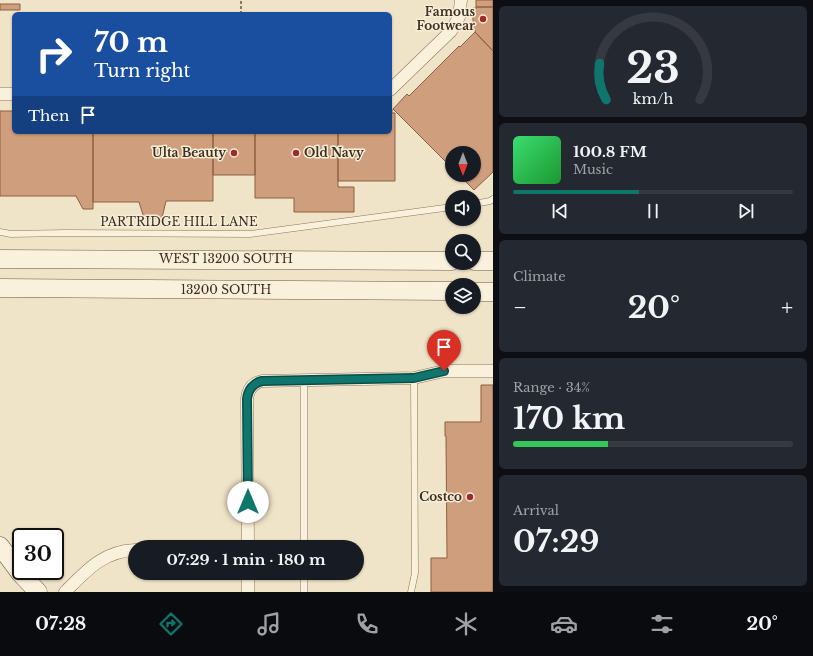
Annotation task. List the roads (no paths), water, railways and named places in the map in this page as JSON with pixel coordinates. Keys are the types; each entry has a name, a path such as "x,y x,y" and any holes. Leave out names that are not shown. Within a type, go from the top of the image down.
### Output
{"street":[{"path":"392,88 451,32 459,17 461,0"},
{"path":"0,94 12,94"},
{"name":"WEST 13200 SOUTH","path":"0,259 445,261"},
{"path":"481,261 493,261"},
{"name":"13200 SOUTH","path":"0,288 445,291"},
{"path":"481,292 493,292"},
{"path":"248,540 247,395 251,387 258,382 414,378 444,371 493,371"},
{"path":"0,546 20,573 38,592"},
{"path":"65,592 100,560 117,553 128,551"},
{"path":"248,580 248,592"}],"lane":[{"path":"481,203 493,199"},
{"name":"PARTRIDGE HILL LANE","path":"0,232 11,234 250,234 445,208"},
{"path":"411,592 415,573 414,378"},
{"path":"304,380 304,540"},
{"path":"304,580 304,592"}],"place":[{"name":"Famous Footwear","path":"483,19"},
{"name":"Ulta Beauty","path":"234,153"},
{"name":"Old Navy","path":"296,153"},
{"name":"Costco","path":"470,497"}]}
